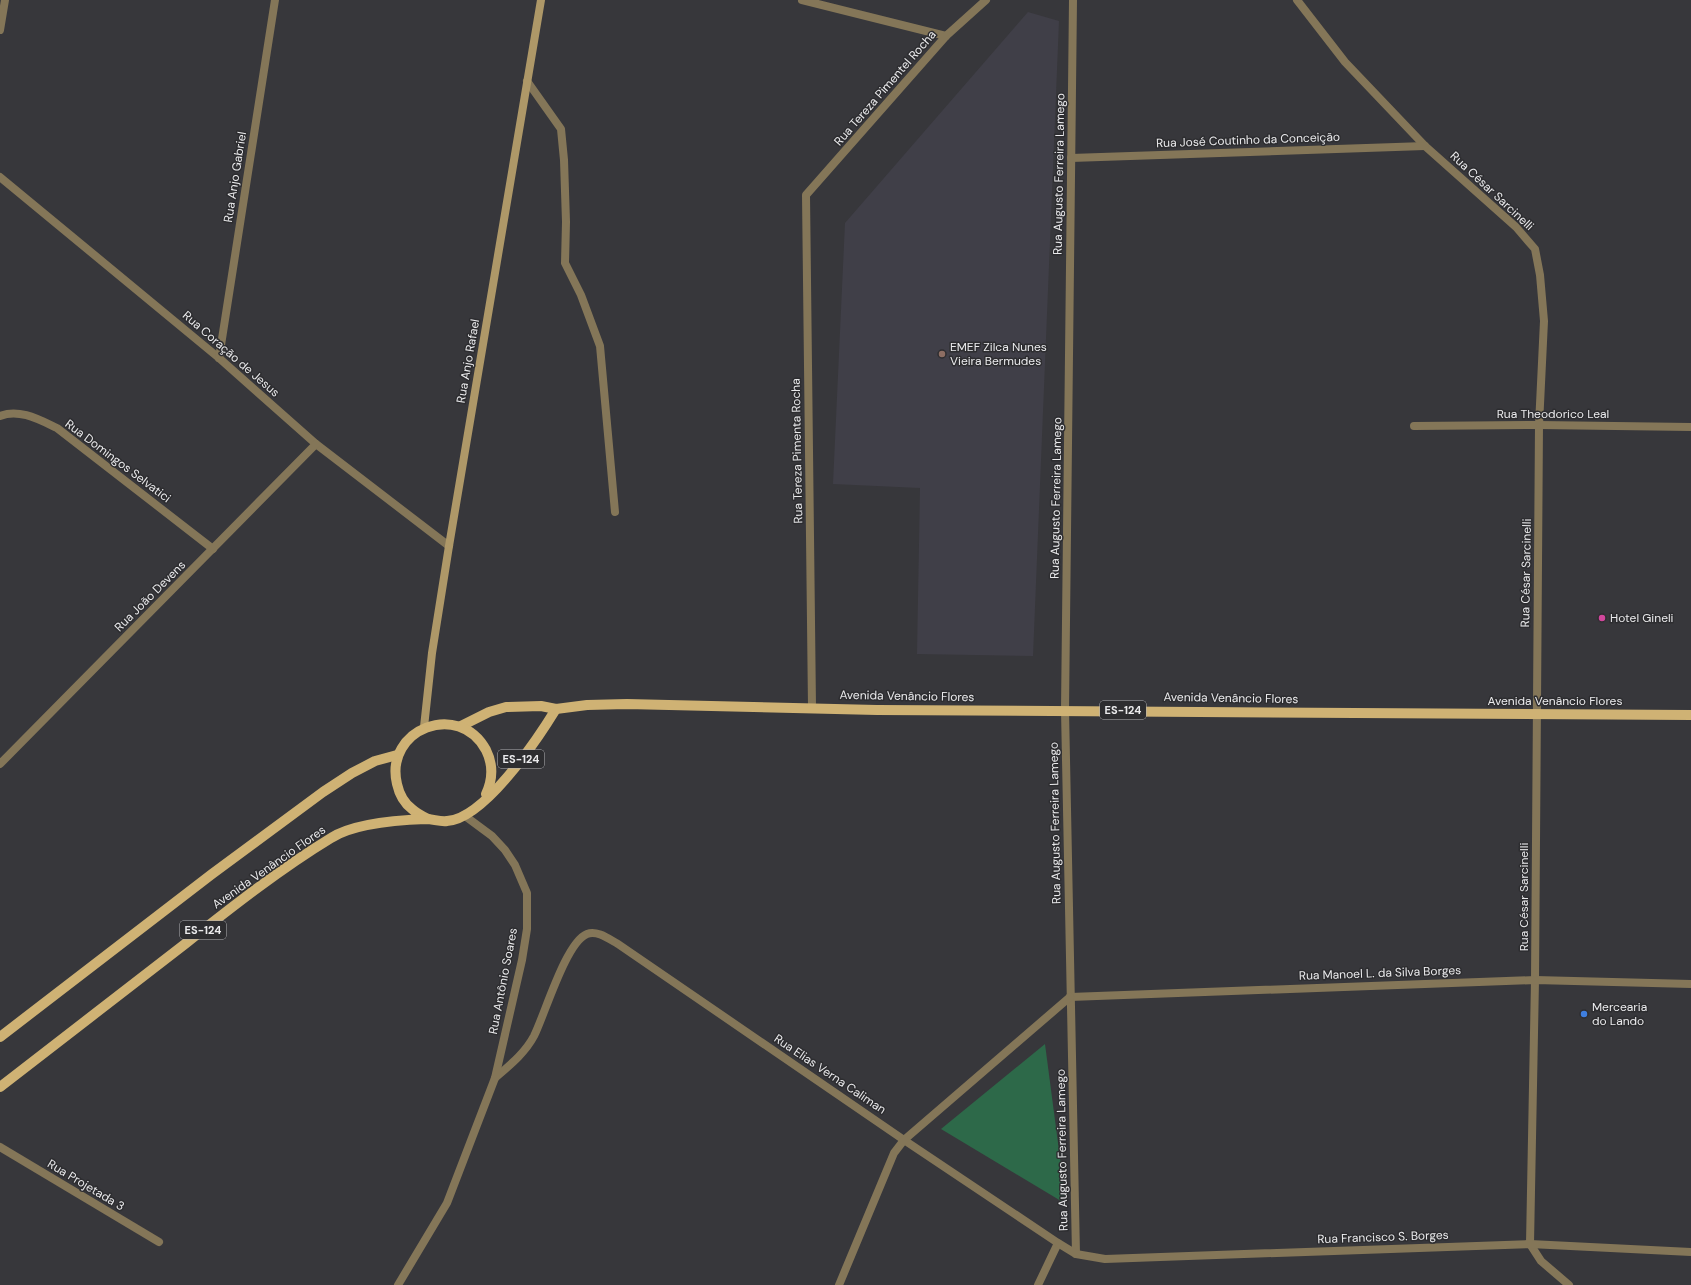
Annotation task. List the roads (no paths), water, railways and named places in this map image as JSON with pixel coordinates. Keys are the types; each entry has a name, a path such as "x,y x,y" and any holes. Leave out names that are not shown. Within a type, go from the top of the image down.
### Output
{"main road":[{"name":"Avenida Venâncio Flores","path":"462,726 480,716 506,707 541,706 556,709 587,705 627,704 812,707 877,710 1691,715"},
{"name":"Avenida Venâncio Flores","path":"0,1087 251,893 333,837 351,828 366,825 428,819 447,822 465,816 481,804 519,762 540,735 556,709"},
{"name":"ES-124","path":"428,819 411,809 399,794 395,775 397,755 408,739 424,728 442,723 462,726 480,740 491,760 491,784 481,804"},
{"name":"ES-124","path":"0,1037 212,874 323,792 352,772 397,755"}],"street":[{"path":"0,30 5,0"},
{"name":"Rua Anjo Gabriel","path":"219,358 275,0"},
{"name":"Rua Anjo Rafael","path":"424,728 432,653 449,546 541,0"},
{"path":"802,0 946,36"},
{"name":"Rua Tereza Pimentel Rocha","path":"806,195 946,36 986,0"},
{"name":"Rua Augusto Ferreira Lamego","path":"1073,0 1065,710 1076,1254"},
{"name":"Rua César Sarcinelli","path":"1296,0 1345,62 1425,146 1516,228 1535,249 1540,275 1544,321 1539,425 1535,980 1530,1244"},
{"path":"527,81 560,129 564,160 566,214 565,263 581,295 600,346 616,512"},
{"name":"Rua José Coutinho da Conceição","path":"1071,158 1425,146"},
{"name":"Rua Coração de Jesus","path":"0,177 219,358 316,444 449,546"},
{"name":"Rua Tereza Pimenta Rocha","path":"806,195 812,707"},
{"name":"Rua Domingos Selvatici","path":"0,416 11,413 31,416 57,428 213,549"},
{"name":"Rua Theodorico Leal","path":"1414,426 1539,425 1691,427"},
{"name":"Rua João Devens","path":"0,764 316,444"},
{"name":"Rua Antônio Soares","path":"398,1285 447,1202 495,1078 522,960 527,930 527,893 515,865 505,850 492,836 465,816"},
{"name":"Rua Elias Verna Caliman","path":"570,950 581,937 588,933 602,935 618,944 904,1140 1058,1244 1076,1254"},
{"name":"Rua Antônio Soares","path":"495,1078 519,1058 534,1036 570,950"},
{"name":"Rua Manoel L. da Silva Borges","path":"1070,997 1535,980 1691,984"},
{"path":"839,1285 894,1153 904,1140 1070,997"},
{"name":"Rua Projetada 3","path":"0,1147 159,1242"},
{"path":"1038,1285 1058,1244"},
{"path":"1530,1244 1541,1261 1563,1284"},
{"name":"Rua Francisco S. Borges","path":"1076,1254 1105,1260 1530,1244 1691,1252"}],"place":[{"name":"EMEF Zilca Nunes Vieira Bermudes","path":"942,354"},
{"name":"Hotel Gineli","path":"1602,618"},
{"name":"Mercearia do Lando","path":"1584,1014"}]}
